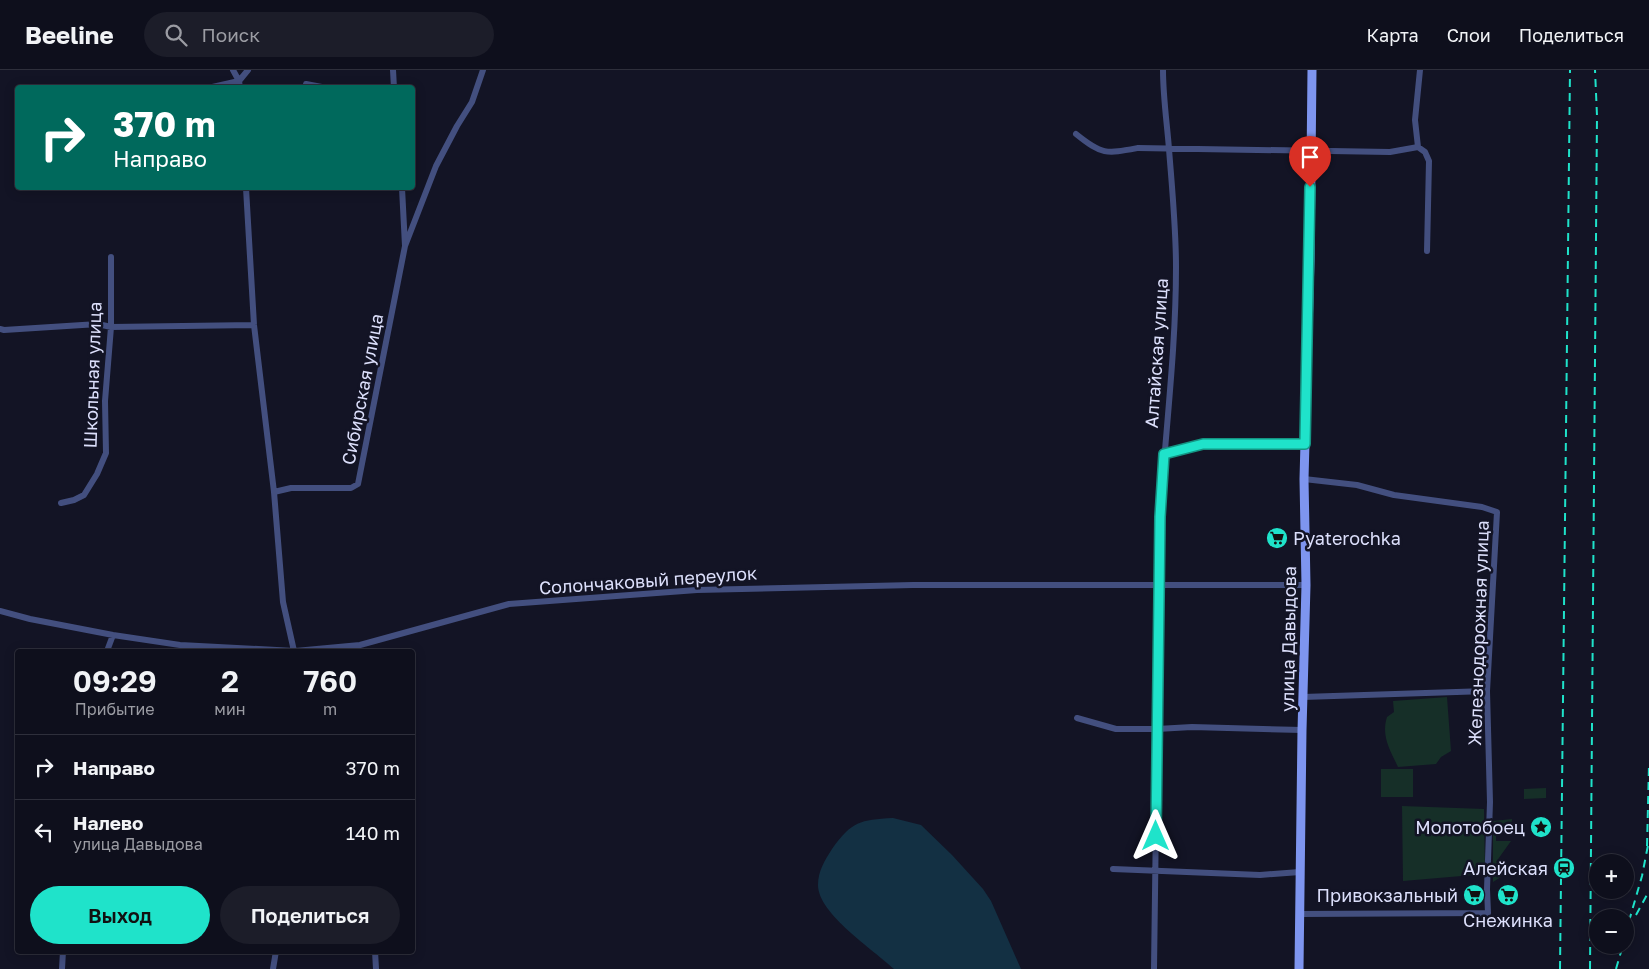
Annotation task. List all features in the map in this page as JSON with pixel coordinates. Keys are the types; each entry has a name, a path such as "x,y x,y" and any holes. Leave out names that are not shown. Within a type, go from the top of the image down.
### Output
{"main road":[{"name":"улица Давыдова","path":"1299,969 1306,585 1304,479 1312,70"}],"street":[{"path":"233,70 240,84"},
{"path":"240,84 248,70"},
{"path":"392,70 394,85"},
{"name":"Сибирская улица","path":"274,492 290,488 351,488 358,484 405,246 436,166 456,126 472,102 483,70"},
{"name":"Алтайская улица","path":"1154,969 1160,517 1172,376 1176,266 1169,148 1163,95 1163,70"},
{"path":"1418,147 1415,120 1420,70"},
{"path":"306,84 311,85"},
{"path":"1076,134 1093,148 1103,152 1138,148 1390,152 1418,147 1425,152 1429,161 1427,251"},
{"path":"246,190 254,326 274,492 283,602 294,649"},
{"name":"Сибирская улица","path":"402,190 405,246"},
{"name":"Школьная улица","path":"61,503 84,495 97,474 106,453 105,401 111,327 111,257"},
{"path":"0,328 4,330 98,324 111,327 254,326"},
{"path":"1164,454 1203,444 1305,444"},
{"name":"Железнодорожная улица","path":"1300,914 1488,913 1490,802 1489,644 1497,512 1482,507 1394,495 1357,485 1304,479"},
{"name":"Солончаковый переулок","path":"338,649 360,648 509,604 697,590 913,585 1306,585"},
{"name":"Солончаковый переулок","path":"0,611 30,619 113,635 180,645 256,649"},
{"path":"108,649 113,635"},
{"path":"1303,697 1488,691"},
{"path":"1077,718 1116,729 1157,730 1192,727 1302,730"},
{"path":"1113,869 1260,875 1300,872"},
{"path":"62,969 63,954"},
{"path":"273,969 276,954"},
{"path":"375,954 376,969"}],"green space":[{"path":"1447,697 1451,751 1441,757 1436,764 1398,767 1387,743 1385,730 1387,717 1394,712 1393,701"},
{"path":"1381,769 1413,769 1413,797 1381,797"},
{"path":"1546,788 1546,798 1524,799 1524,789"},
{"path":"1402,806 1484,809 1485,874 1403,881"},
{"path":"1512,819 1511,828 1496,829 1496,841 1511,841 1496,862 1501,865 1501,877 1493,882 1493,821"}],"water":[{"path":"893,818 921,825 983,889 991,901 1021,969 894,969 848,931 827,908 820,896 818,885 819,875 824,862 832,849 851,827 864,821"}],"railway":[{"path":"1560,969 1570,70"},
{"path":"1590,969 1597,116 1595,70"},
{"path":"1647,846 1649,765"},
{"path":"1632,909 1642,876 1649,840"},
{"path":"1636,915 1649,891"},
{"path":"1616,969 1620,954"}],"place":[{"name":"Pyaterochka","path":"1277,538"},
{"name":"Молотобоец","path":"1541,827"},
{"name":"Алейская","path":"1564,868"},
{"name":"Привокзальный","path":"1474,895"},
{"name":"Снежинка","path":"1508,895"}],"route":[{"path":"1156,836 1160,517 1164,454 1203,444 1305,444 1310,187"}]}
